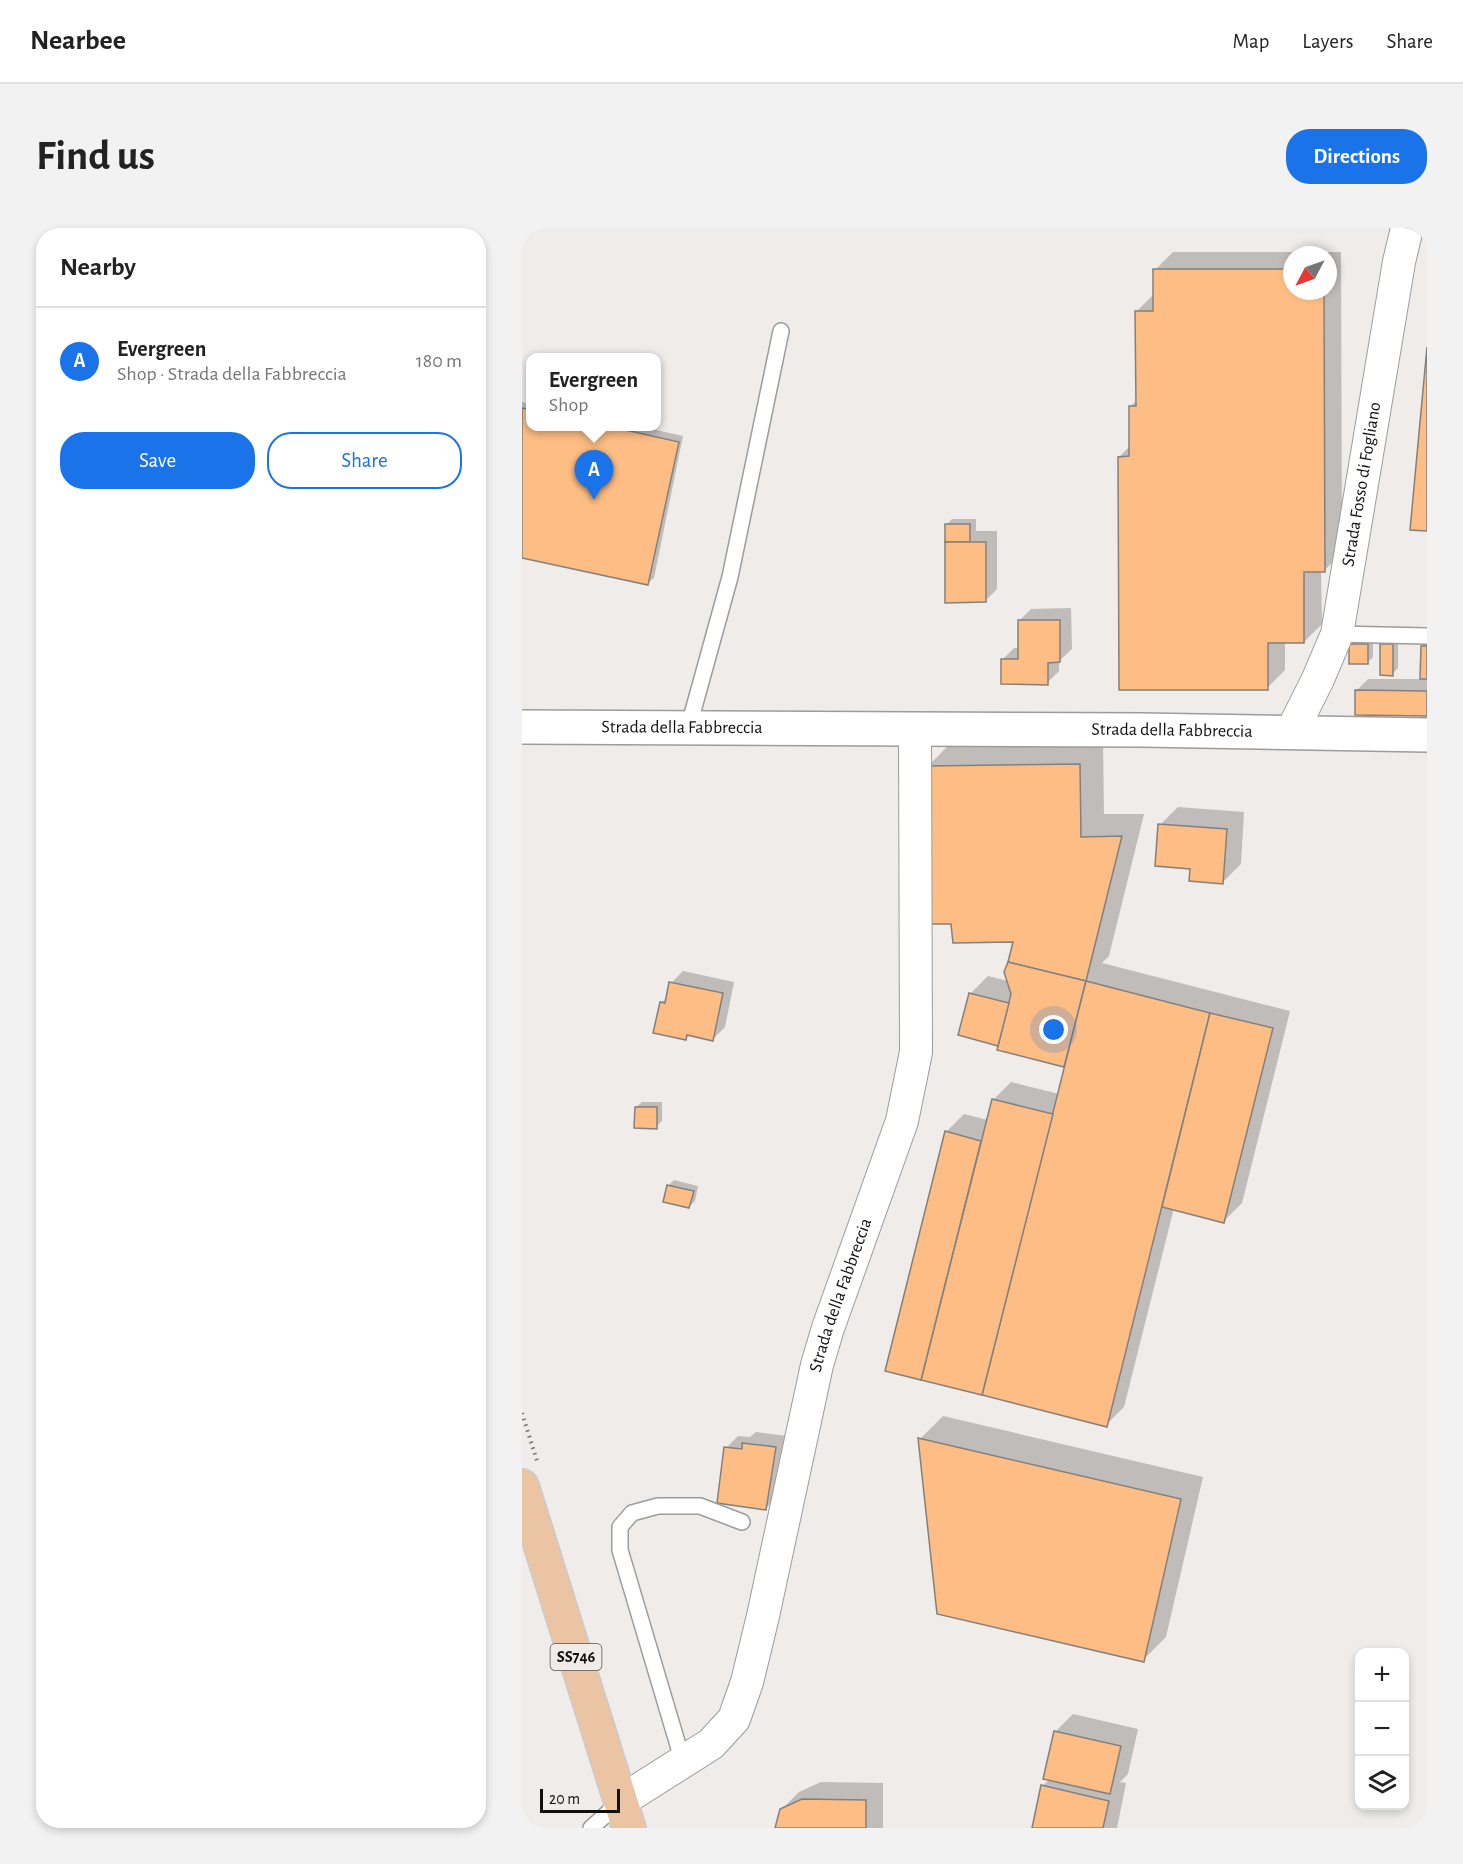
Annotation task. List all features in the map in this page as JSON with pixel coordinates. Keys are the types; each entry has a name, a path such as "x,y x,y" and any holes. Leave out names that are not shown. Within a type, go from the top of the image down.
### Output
{"main road":[{"name":"SS746","path":"522,1486 625,1815"}],"street":[{"name":"Strada Fosso di Fogliano","path":"1291,733 1318,679 1337,633 1399,262 1407,228"},
{"name":"Strada della Fabbreccia","path":"522,727 1142,730 1427,735"},
{"name":"Strada della Fabbreccia","path":"625,1815 683,1762 711,1744 734,1719 747,1682 763,1616 817,1365 902,1121 916,1052 915,730"}],"lane":[{"path":"688,729 729,577 781,331"},
{"path":"1337,633 1427,636"},
{"path":"683,1762 620,1550 620,1527 632,1513 658,1506 700,1506 742,1522"},
{"path":"591,1828 625,1815"}],"building":[{"path":"1153,269 1283,269 1283,300 1324,300 1325,572 1304,572 1304,643 1268,643 1268,690 1119,690 1118,457 1129,456 1129,406 1136,406 1135,311 1153,311"},
{"path":"1427,347 1427,531 1410,530"},
{"path":"522,408 526,409 526,431 630,431 679,442 648,585 522,558"},
{"path":"945,524 970,524 970,542 945,542"},
{"path":"945,542 986,542 986,602 945,603"},
{"path":"1018,620 1060,620 1060,662 1048,663 1048,685 1001,684 1001,659 1018,659"},
{"path":"1349,644 1368,644 1368,664 1349,664"},
{"path":"1380,644 1393,644 1393,676 1380,675"},
{"path":"1421,646 1427,646 1427,679 1420,679"},
{"path":"1355,690 1427,691 1427,716 1355,715"},
{"path":"1080,764 1081,837 1122,836 1086,981 1008,962 1013,942 953,943 951,924 929,924 927,766"},
{"path":"1158,824 1227,829 1223,884 1189,881 1190,869 1155,866"},
{"path":"1008,962 1086,981 1064,1067 997,1050 1011,994 1004,972"},
{"path":"1086,981 1210,1013 1107,1427 982,1395"},
{"path":"669,982 723,993 713,1041 687,1035 686,1040 653,1033 660,1002 665,1003"},
{"path":"969,993 1009,1003 998,1046 958,1035"},
{"path":"1210,1013 1273,1028 1224,1223 1162,1207"},
{"path":"992,1099 1053,1114 982,1395 921,1380"},
{"path":"635,1107 657,1107 657,1129 634,1128"},
{"path":"945,1131 981,1141 921,1380 885,1371"},
{"path":"667,1185 694,1191 689,1208 663,1202"},
{"path":"918,1438 1181,1499 1144,1662 937,1614"},
{"path":"742,1443 776,1447 766,1510 717,1503 724,1447 742,1449"},
{"path":"1054,1731 1121,1746 1110,1794 1043,1779"},
{"path":"1041,1785 1109,1801 1103,1828 1032,1828"},
{"path":"802,1799 866,1800 866,1828 775,1828 780,1809"}],"place":[{"name":"Evergreen","path":"594,500"}]}
